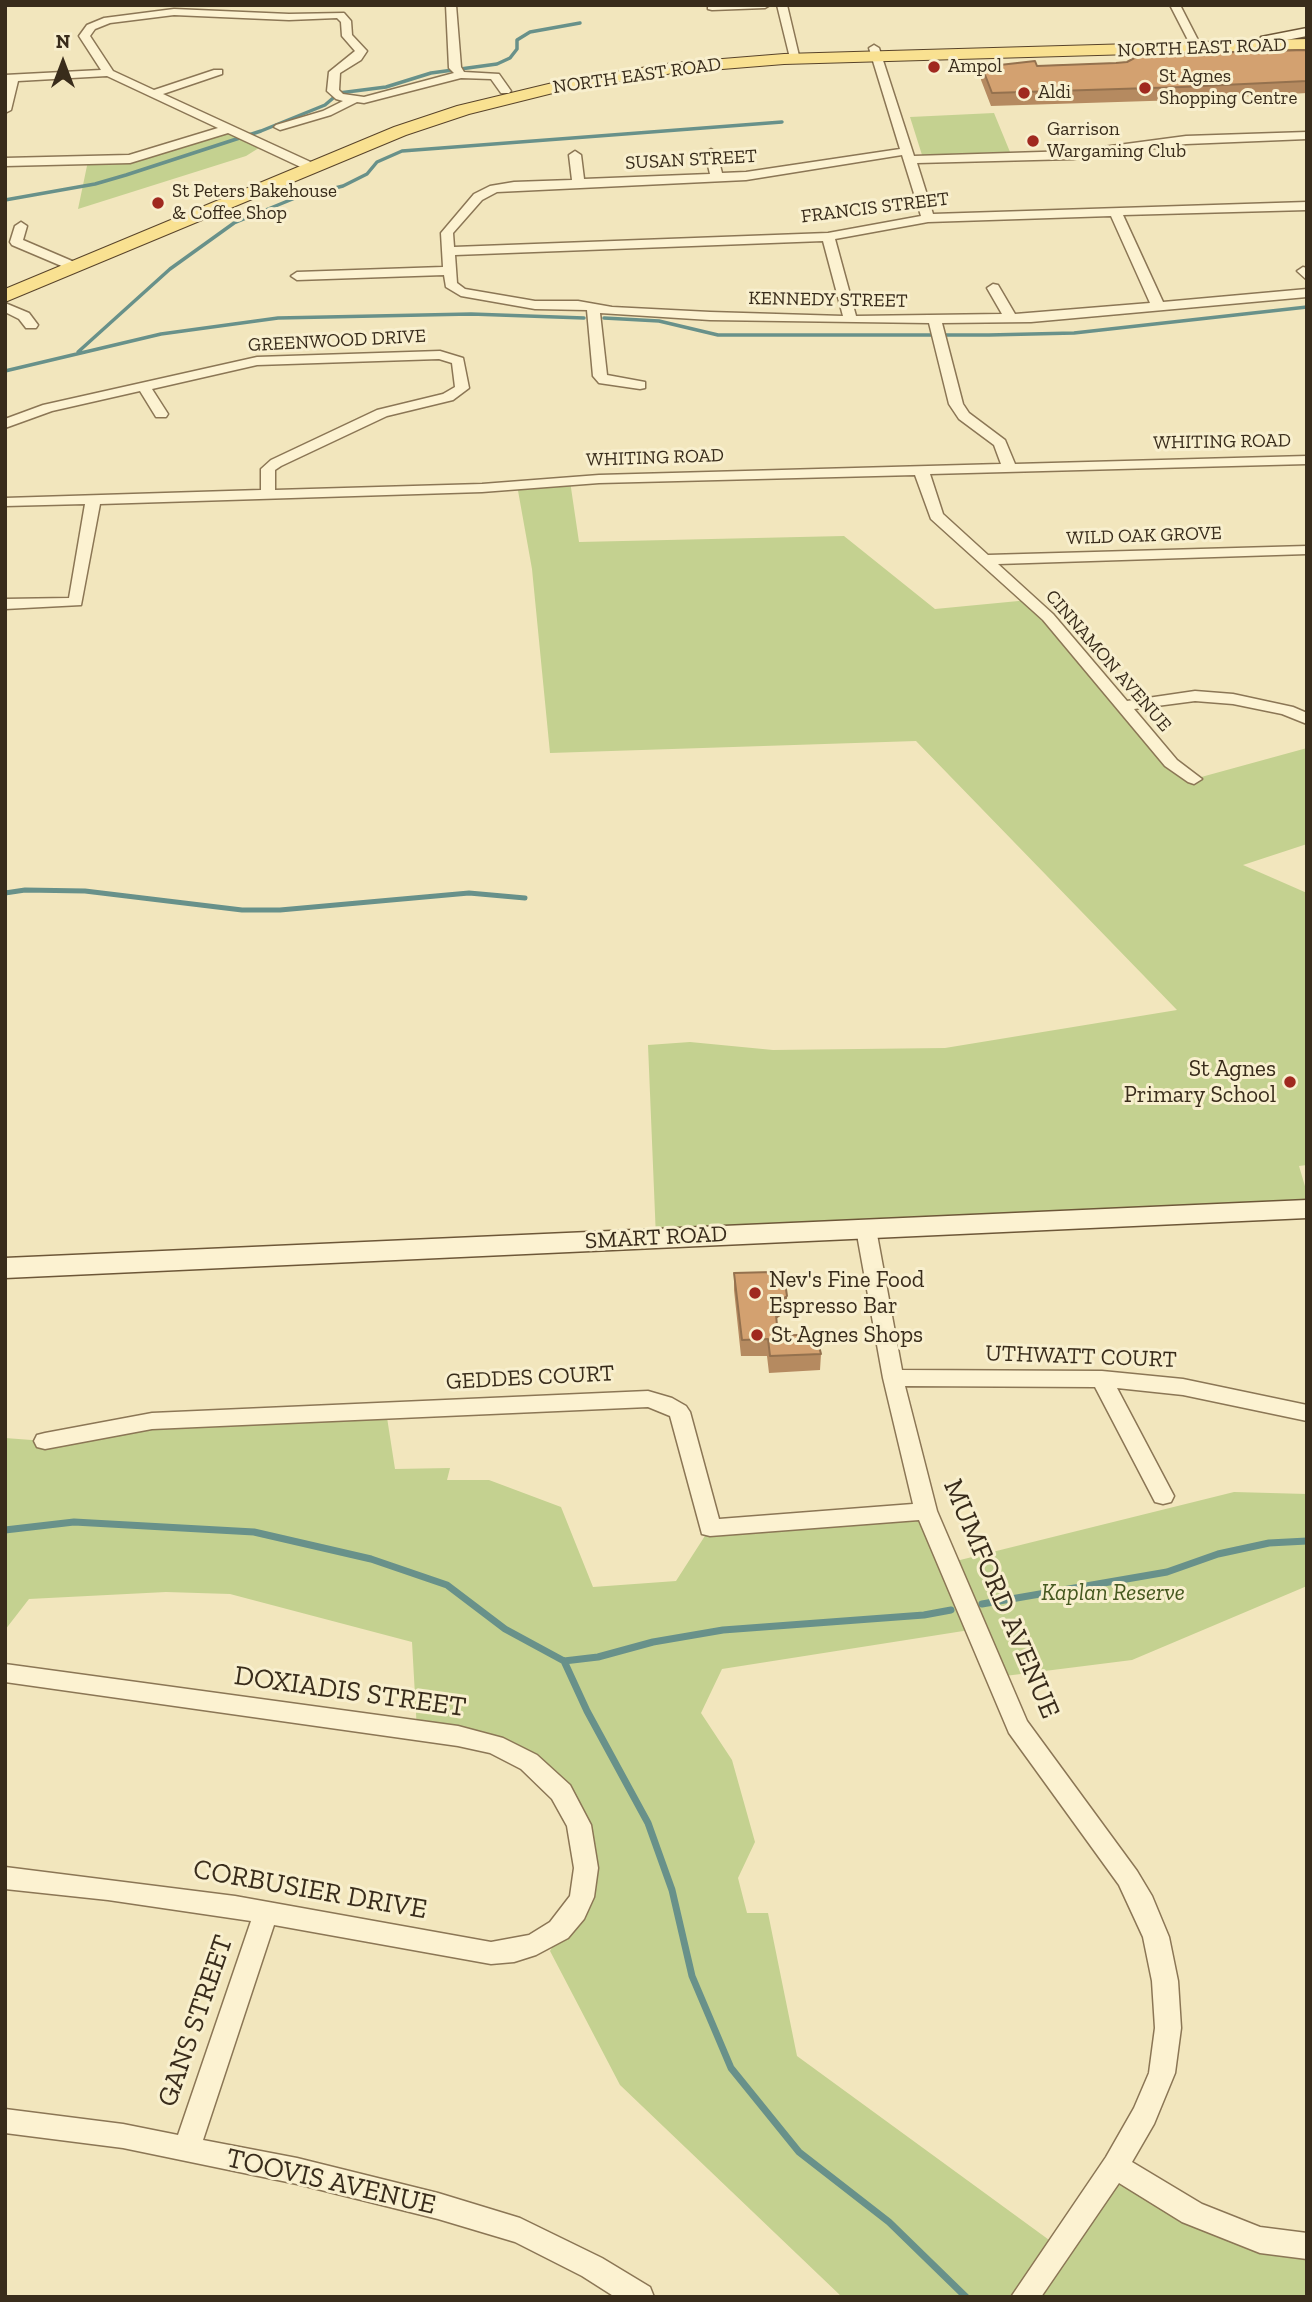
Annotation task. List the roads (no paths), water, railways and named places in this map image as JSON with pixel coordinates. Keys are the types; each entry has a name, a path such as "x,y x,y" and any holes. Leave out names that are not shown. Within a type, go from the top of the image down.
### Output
{"main road":[{"name":"NORTH EAST ROAD","path":"875,52 1097,51 1305,41"},
{"name":"NORTH EAST ROAD","path":"5,285 67,264 407,119 505,91 605,71 725,55 1305,41"},
{"path":"1048,46 1097,51"},
{"name":"NORTH EAST ROAD","path":"304,164 438,118 527,94 663,70 795,55"},
{"name":"NORTH EAST ROAD","path":"5,296 67,264"},
{"name":"SMART ROAD","path":"5,1268 1307,1209"}],"street":[{"path":"109,73 84,36 93,25 111,19 181,12 289,17 340,15 347,12 348,5"},
{"path":"450,5 458,72"},
{"path":"712,7 765,5"},
{"path":"782,5 795,55"},
{"path":"1175,5 1194,42"},
{"path":"340,15 346,21 347,36 361,51 357,58 335,70 335,94 352,100 367,99 458,72 491,74 505,91"},
{"path":"875,52 928,218"},
{"path":"152,94 218,72"},
{"path":"5,110 9,78 109,73 304,164"},
{"path":"280,127 327,113 352,100"},
{"path":"5,162 130,159 227,129"},
{"name":"SUSAN STREET","path":"449,251 447,233 478,197 494,189 514,186 746,176 908,155 1073,155 1186,140 1307,135"},
{"path":"711,153 717,177"},
{"path":"575,155 578,183"},
{"name":"FRANCIS STREET","path":"449,251 828,237 928,218 1307,206"},
{"path":"1115,211 1158,306"},
{"path":"21,226 16,242 67,264"},
{"path":"828,237 851,320"},
{"path":"297,276 450,271 449,251"},
{"name":"KENNEDY STREET","path":"450,271 451,284 461,292 535,305 710,317 851,320 937,330 1011,318 1307,293"},
{"path":"993,288 1011,318"},
{"path":"5,307 24,316 31,325"},
{"path":"593,308 600,376 604,380 640,385"},
{"path":"937,330 956,404 964,416 1000,443 1010,469"},
{"name":"GREENWOOD DRIVE","path":"5,424 48,408 257,361 440,355 458,361 461,388 448,397 382,413 276,463 268,469 268,492"},
{"path":"144,386 161,414"},
{"name":"WHITING ROAD","path":"5,502 268,492 482,488 598,479 1307,460"},
{"name":"CINNAMON AVENUE","path":"921,470 936,516 1048,617 1171,763 1194,779"},
{"path":"5,604 76,602 93,500"},
{"name":"WILD OAK GROVE","path":"983,560 1307,550"},
{"path":"1123,706 1195,696 1233,699 1307,719"},
{"name":"MUMFORD AVENUE","path":"866,1229 893,1378 926,1511 1017,1726 1106,1845 1143,1904 1156,1937 1165,1981 1168,2028 1162,2073 1144,2115 1115,2166 1025,2297"},
{"name":"UTHWATT COURT","path":"893,1378 1102,1379 1183,1387 1307,1413"},
{"path":"1102,1379 1163,1496"},
{"name":"GEDDES COURT","path":"45,1441 152,1421 648,1399 665,1403 679,1412 710,1528 926,1511"},
{"name":"DOXIADIS STREET","path":"5,1673 458,1736 495,1745 542,1772 570,1805 584,1845 586,1884 582,1897"},
{"name":"CORBUSIER DRIVE","path":"5,1878 108,1889 266,1913 491,1953 514,1951 536,1944 565,1923 582,1897"},
{"name":"GANS STREET","path":"186,2149 266,1913"},
{"name":"TOOVIS AVENUE","path":"5,2122 123,2136 310,2174 438,2206 520,2231 592,2267 628,2293"},
{"path":"1115,2166 1192,2213 1260,2240 1307,2246"}],"waterway":[{"path":"5,200 95,184 126,175 261,131 325,105 339,93 386,87 431,73 497,64 510,58 517,49 517,40 530,32 580,23"},
{"path":"78,352 170,269 234,223 295,198 343,186 367,174 377,162 402,151 782,122"},
{"path":"604,318 659,321 718,335 989,335 1074,333 1307,307"},
{"path":"5,371 161,334 278,318 471,314 584,318"},
{"path":"5,893 25,890 85,891 242,910 280,910 469,893 525,898"},
{"path":"5,1530 74,1522 254,1532 371,1559 447,1585 505,1629 564,1661"},
{"path":"982,1604 1167,1572 1218,1554 1269,1543 1307,1541"},
{"path":"564,1661 598,1657 653,1642 723,1630 924,1615 951,1610"},
{"path":"564,1661 587,1711 648,1823 672,1890 692,1976 731,2068 799,2152 889,2222 966,2297"}],"place":[{"name":"Ampol","path":"934,67"},
{"name":"St Agnes Shopping Centre","path":"1145,88"},
{"name":"Aldi","path":"1024,93"},
{"name":"Garrison Wargaming Club","path":"1033,141"},
{"name":"St Peters Bakehouse & Coffee Shop","path":"158,203"},
{"name":"St Agnes Primary School","path":"1290,1082"},
{"name":"Nev's Fine Food Espresso Bar","path":"755,1293"},
{"name":"St Agnes Shops","path":"757,1335"}],"park label":[{"name":"Kaplan Reserve","path":"1113,1593"}]}
